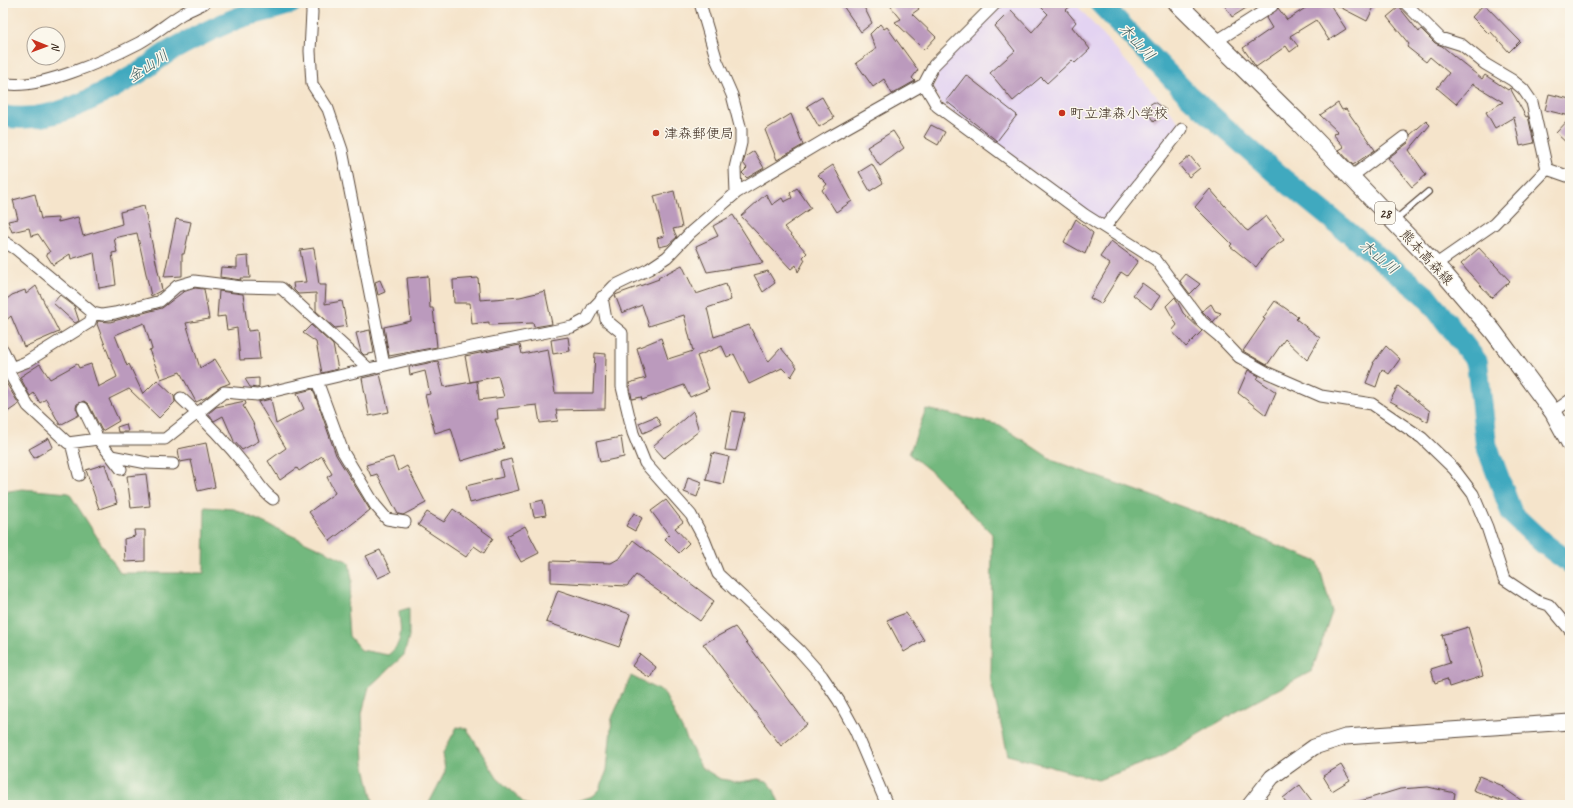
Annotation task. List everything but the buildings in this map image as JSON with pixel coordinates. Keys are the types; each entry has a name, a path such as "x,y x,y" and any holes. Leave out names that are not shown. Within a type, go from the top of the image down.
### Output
{"main road":[{"name":"熊本高森線","path":"1177,3 1300,124 1435,265 1493,331 1553,412 1570,443"}],"street":[{"path":"3,83 23,85 68,74 113,56 140,42 182,14 204,3"},
{"path":"700,3 718,61 732,95 741,130 741,143 735,168 736,193"},
{"path":"3,350 6,369 28,406 68,443 98,439 165,439 224,392 257,395 369,369 572,327 587,319 602,297 614,286 650,269 667,257 691,232 736,193 828,138 924,84 934,65 996,3"},
{"path":"1405,3 1440,38 1462,45 1485,64 1523,89 1532,102 1547,169"},
{"path":"1215,42 1272,6"},
{"path":"312,8 310,52 312,84 328,109 342,150 384,366"},
{"path":"924,84 938,106 1078,210 1156,260 1191,305 1202,322 1220,336 1239,357 1268,373 1321,396 1372,404 1422,438 1454,469 1473,494 1488,527 1504,579 1537,601 1549,605 1570,630"},
{"path":"1105,227 1182,130"},
{"path":"1351,177 1404,137"},
{"path":"1547,169 1570,177"},
{"path":"1435,265 1494,224 1547,169"},
{"path":"3,241 16,249 93,313 102,315 115,314 160,301 177,286 194,280 242,287 281,288 369,369"},
{"path":"602,297 606,320 622,333 622,387 633,433 645,462 691,516 704,539 718,574 799,650 822,676 855,730 887,805"},
{"path":"6,369 26,362 90,322 93,313"},
{"path":"317,381 343,452 375,505 387,519 405,522"},
{"path":"181,398 198,413 248,469 264,493 272,499"},
{"path":"1553,412 1570,400"},
{"path":"83,408 98,439 121,469"},
{"path":"71,442 79,475"},
{"path":"111,456 147,463 173,464"},
{"path":"1250,805 1272,777 1314,747 1345,737 1570,722"}],"lane":[{"path":"1393,221 1428,192"}],"shaded area":[{"name":"町立津森小学校","path":"1005,3 1075,3 1180,123 1105,225 940,102 933,87 942,63"}],"green space":[{"path":"926,409 1000,425 1054,461 1194,511 1318,562 1332,612 1312,671 1234,713 1160,757 1098,780 1008,755 991,682 992,534 933,473 909,454"},
{"path":"22,489 69,493 120,573 204,573 205,507 234,509 349,562 352,580 347,607 349,636 361,650 388,655 397,645 399,640 399,611 409,608 409,637 404,655 369,687 362,713 364,763 373,801 376,805 3,805 3,492"},
{"path":"631,676 664,693 701,767 720,779 739,782 758,779 767,781 773,788 780,805 564,805 593,796 600,789 607,770 612,718"},
{"path":"457,727 467,729 497,778 526,805 428,805 445,772 443,753"}],"waterway":[{"name":"金山川","path":"3,116 21,118 39,116 56,113 73,107 106,92 141,71 168,52 207,32 244,16 274,9 291,3"},
{"name":"木山川","path":"1100,3 1189,96 1278,175 1427,297 1477,362 1486,444 1512,514 1543,543 1570,563"}],"place":[{"name":"町立津森小学校","path":"1062,113"},
{"name":"津森郵便局","path":"656,133"}]}
